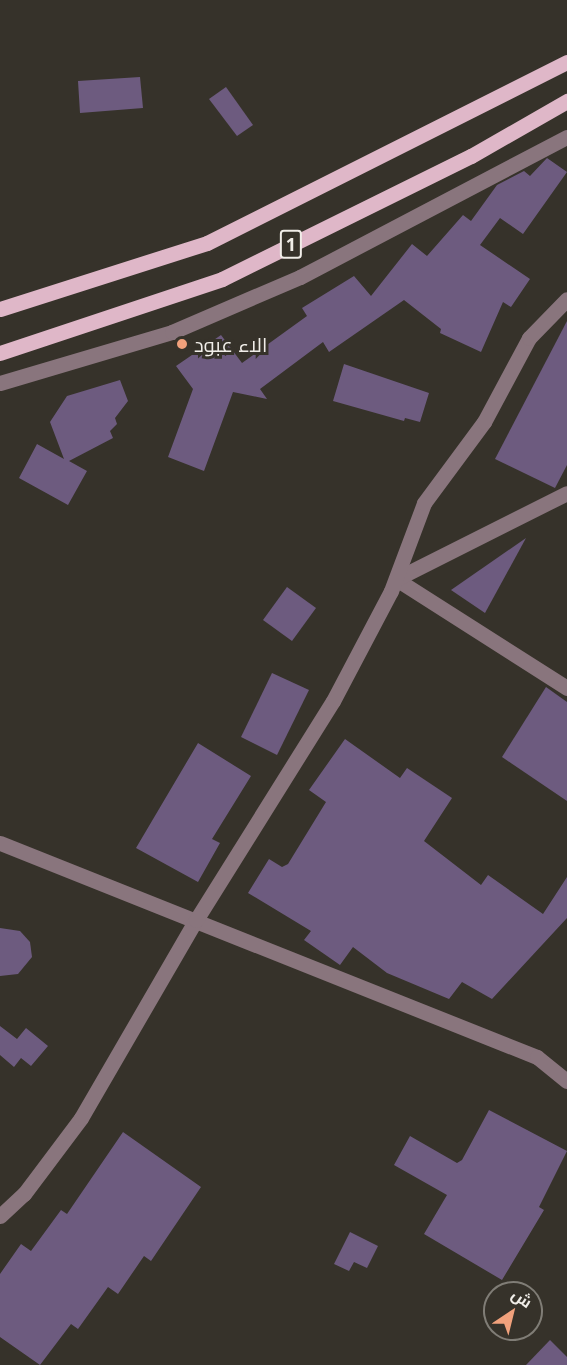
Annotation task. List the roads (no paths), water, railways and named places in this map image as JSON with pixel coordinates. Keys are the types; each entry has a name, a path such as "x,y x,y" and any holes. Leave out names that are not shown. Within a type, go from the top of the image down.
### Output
{"main road":[{"name":"1","path":"0,309 207,243 567,62"},
{"name":"1","path":"0,352 222,279 471,156 567,100"}],"street":[{"path":"0,383 172,332 278,286 445,204 567,137"},
{"path":"0,1216 24,1194 81,1118 196,920 333,701 396,579 424,503 484,422 529,338 567,299"},
{"path":"396,579 567,493"},
{"path":"396,579 567,688"},
{"path":"0,843 537,1057 567,1080"}],"place":[{"name":"الاء عبود","path":"182,344"}]}
